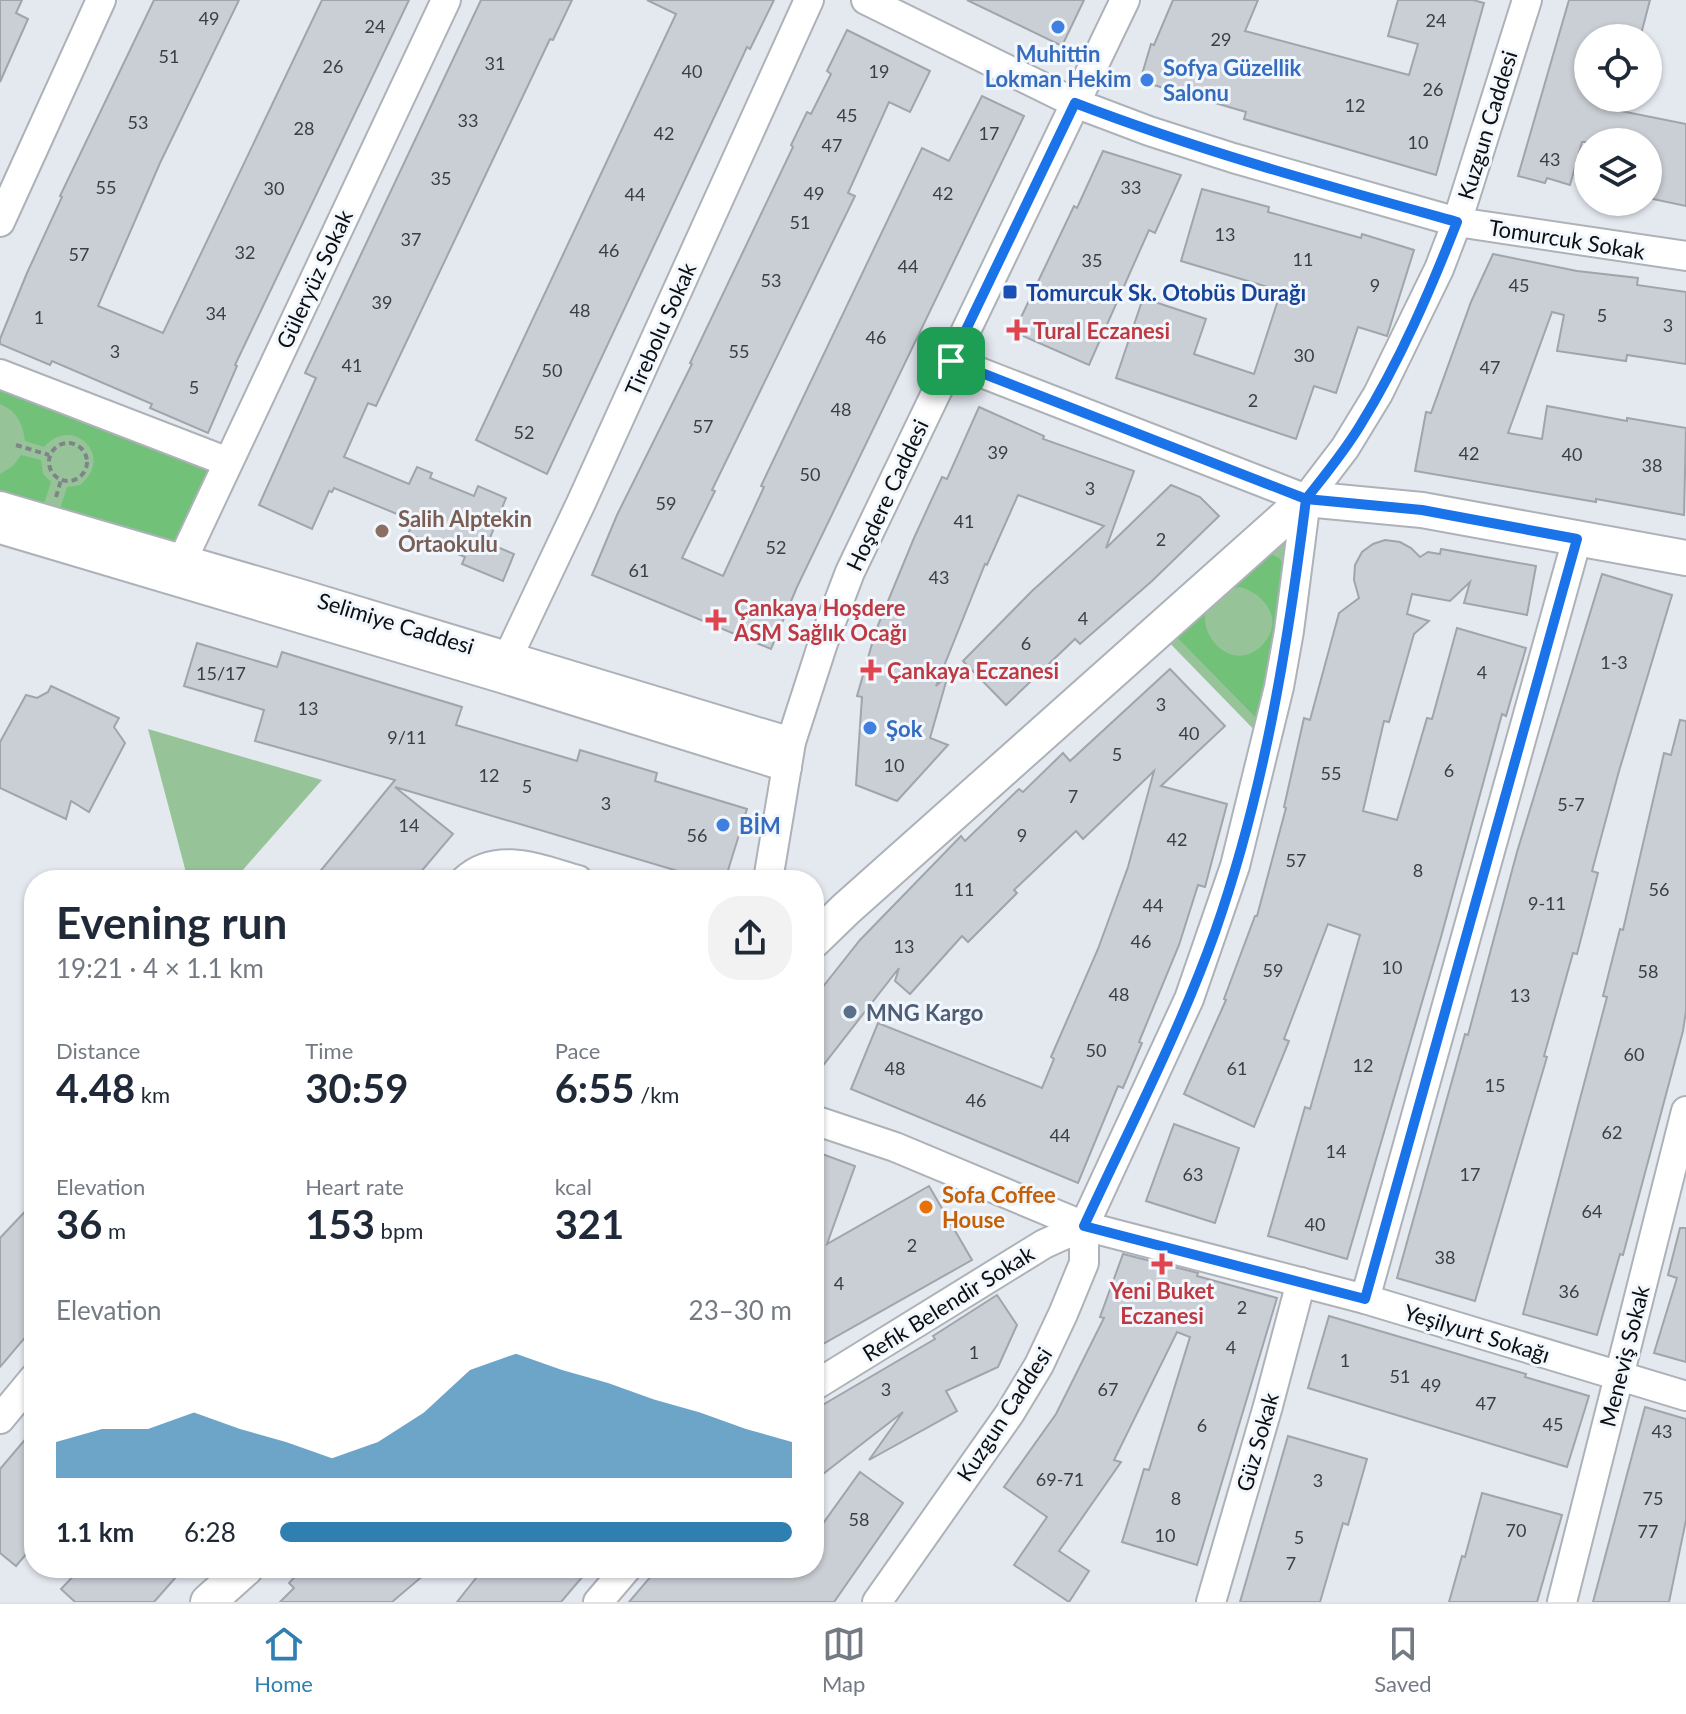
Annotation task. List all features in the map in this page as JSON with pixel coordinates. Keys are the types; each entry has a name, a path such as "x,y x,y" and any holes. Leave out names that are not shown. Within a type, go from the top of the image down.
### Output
{"main road":[{"path":"830,910 1306,499 1422,510 1686,558"},
{"path":"208,1602 235,1578"}],"street":[{"path":"0,222 101,0"},
{"name":"Güleryüz Sokak","path":"183,559 446,0"},
{"name":"Tirebolu Sokak","path":"508,657 588,489 809,0"},
{"name":"Tomurcuk Sokak","path":"866,0 1075,103 1233,158 1457,222 1686,256"},
{"name":"Hoşdere Caddesi","path":"772,870 789,755 823,643 850,572 1125,0"},
{"name":"Kuzgun Caddesi","path":"877,1602 1010,1413 1039,1365 1084,1263 1084,1226 1189,999 1235,866 1251,808 1289,631 1306,499 1345,448 1378,394 1439,269 1457,222 1527,0"},
{"path":"951,361 1306,499"},
{"path":"0,374 228,462"},
{"name":"Selimiye Caddesi","path":"0,506 508,657 789,755"},
{"name":"Selimiye Caddesi","path":"0,529 501,678 789,755"},
{"path":"1365,1299 1577,539"},
{"path":"479,870 504,863 542,870"},
{"name":"Meneviş Sokak","path":"1562,1602 1686,1111"},
{"name":"Yeşilyurt Sokağı","path":"824,1123 895,1147 1084,1226 1365,1299 1686,1396"},
{"name":"Refik Belendir Sokak","path":"824,1380 1044,1244 1084,1226"},
{"name":"Güz Sokak","path":"1211,1602 1301,1282"},
{"path":"0,1419 24,1390"},
{"path":"598,1602 618,1578"}],"path":[{"path":"61,443 78,445 87,460 86,468 76,479 61,480 50,470 49,455 61,443"},
{"path":"16,445 49,455"}],"green space":[{"path":"0,374 228,462 183,559 0,506"},
{"path":"0,383 215,466 178,546 59,512 67,487 80,485 90,474 94,462 92,452 77,437 66,435 55,438 44,447 25,441 18,419 11,410 0,404"},
{"path":"21,455 41,460 43,474 51,482 43,507 0,495 0,474 13,466"},
{"path":"1306,499 1266,742 1158,631"},
{"path":"1269,553 1279,558 1285,567 1261,723 1171,631","holes":["1240,587 1249,590 1269,609 1272,626 1264,643 1248,654 1233,655 1220,648 1210,636 1205,621 1207,606 1218,594"]},
{"path":"148,729 322,780 243,870 185,870"}],"building":[{"path":"0,0 22,0 16,13 28,19 0,82"},
{"path":"154,0 239,0 160,163 98,306 163,333 322,0 409,0 235,365 208,433 150,408 152,404 52,361 50,365 0,344 60,196"},
{"path":"481,0 572,0 553,40 550,39 376,406 368,403 344,457 409,484 417,467 432,473 430,478 474,496 478,486 506,498 488,543 514,554 503,581 462,564 465,557 408,534 414,521 334,488 332,492 329,491 312,529 259,505 316,378 305,373"},
{"path":"647,0 774,0 750,49 747,47 547,474 476,440 676,14"},
{"path":"967,0 1084,0 1062,46"},
{"path":"1173,0 1258,0 1245,31 1409,75 1418,44 1388,36 1398,0 1473,0 1484,3 1436,175 1244,119 1246,112 1140,81 1151,44 1154,45"},
{"path":"1569,0 1650,0 1644,24 1574,24 1574,112 1626,112 1686,124 1686,206 1662,201 1662,128 1574,128 1574,171 1570,185 1547,178 1545,183 1518,176"},
{"path":"847,30 930,71 910,112 889,102 848,193 855,196 682,558 723,576 764,487 761,486 922,148 949,161 982,96 1024,116 797,587 771,649 592,575 617,515 692,364 793,147 791,145 831,74 827,71"},
{"path":"1103,151 1181,175 1155,233 1149,230 1089,365 1014,332"},
{"path":"1202,189 1269,207 1268,212 1414,250 1387,336 1358,327 1336,393 1314,386 1296,439 1116,378 1143,298 1206,319 1194,354 1254,374 1281,291 1181,261"},
{"path":"1493,254 1577,271 1638,278 1637,285 1686,292 1686,364 1627,355 1626,361 1557,351 1564,315 1552,312 1508,433 1542,439 1547,406 1686,428 1684,515 1415,471 1426,412 1431,413 1471,302"},
{"path":"979,407 1044,436 1043,439 1134,471 1106,548 1171,485 1200,497 1219,516 1152,581 1080,644 1075,639 1006,705 963,661 1032,591 1104,526 1018,495 985,564 936,686 948,675 930,738 948,745 897,801 856,785 862,697 857,696 876,630 914,538 942,477 947,479"},
{"path":"1385,540 1400,542 1420,557 1428,552 1440,554 1441,549 1536,566 1527,615 1464,603 1470,582 1450,601 1412,594 1407,614 1429,621 1414,634 1389,722 1384,721 1363,811 1397,820 1427,718 1432,719 1457,628 1526,648 1506,716 1502,714 1347,1259 1268,1236 1305,1107 1310,1109 1360,935 1328,924 1284,1039 1289,1041 1254,1127 1184,1094 1226,1000 1257,916 1286,808 1304,718 1310,720 1339,613 1359,598 1354,580 1355,565 1362,552"},
{"path":"1602,574 1672,595 1592,871 1598,873 1577,954 1573,953 1544,1056 1547,1057 1475,1301 1397,1278 1465,1034 1468,1035 1517,852"},
{"path":"197,643 277,667 282,652 462,707 456,725 577,761 580,750 657,773 655,781 747,809 728,870 674,870 395,787 453,834 422,870 321,870 395,780 255,741 264,710 184,686"},
{"path":"1170,669 1225,726 1161,786 1227,804 1205,887 1198,885 1179,945 1139,1042 1142,1043 1123,1088 1118,1086 1078,1183 851,1089 878,1023 1042,1088 1054,1059 1051,1057 1098,949 1128,867 1154,771 1083,839 1076,831 1014,890 1017,893 968,942 962,936 910,994 895,981 899,968 824,1064 824,985 860,940 961,836 965,841 1019,789 1023,792 1063,753 1070,761"},
{"path":"51,686 119,718 114,727 125,743 89,812 71,801 66,819 0,788 0,742 26,695 37,698 48,692"},
{"path":"1680,720 1686,721 1686,1011 1623,1255 1620,1254 1597,1335 1523,1314 1607,997 1603,996 1620,929 1623,930 1664,753 1671,755"},
{"path":"1174,1124 1239,1148 1215,1223 1146,1201"},
{"path":"824,1155 855,1166 827,1244 929,1186 972,1260 824,1343"},
{"path":"24,1213 24,1339 0,1367 0,1238"},
{"path":"1680,1228 1686,1228 1686,1362 1654,1353 1677,1278 1668,1275"},
{"path":"1123,1254 1277,1298 1197,1565 1122,1542 1144,1469 1149,1470 1190,1337 1177,1332 1114,1460 1121,1462 1059,1551 1089,1571 1069,1602 1014,1565 1047,1517 1004,1487 1056,1414 1104,1318 1100,1317"},
{"path":"997,1295 1017,1325 998,1367 946,1391 957,1411 869,1460 903,1412 824,1473 824,1404 935,1339 933,1336"},
{"path":"1329,1316 1526,1374 1525,1377 1589,1396 1567,1467 1308,1388"},
{"path":"1645,1407 1686,1419 1686,1520 1669,1602 1593,1602"},
{"path":"1288,1436 1367,1459 1348,1525 1343,1523 1320,1602 1240,1602"},
{"path":"24,1441 24,1557 16,1566 0,1553 0,1469"},
{"path":"860,1472 903,1503 834,1602 629,1602 649,1578 824,1578 824,1522"},
{"path":"1482,1493 1562,1515 1537,1602 1449,1602"},
{"path":"71,1578 175,1578 154,1602 75,1602 61,1589"},
{"path":"294,1578 420,1578 392,1602 280,1602 294,1588 289,1583"},
{"path":"476,1578 581,1578 561,1602 457,1602"}],"place":[{"name":"Muhittin Lokman Hekim","path":"1058,27"},
{"name":"Sofya Güzellik Salonu","path":"1147,80"},
{"name":"Tomurcuk Sk. Otobüs Durağı","path":"1010,292"},
{"name":"Tural Eczanesi","path":"1017,330"},
{"name":"Salih Alptekin Ortaokulu","path":"382,531"},
{"name":"Çankaya Hoşdere ASM Sağlık Ocağı","path":"716,620"},
{"name":"Çankaya Eczanesi","path":"871,670"},
{"name":"Şok","path":"870,728"},
{"name":"BİM","path":"723,825"},
{"name":"MNG Kargo","path":"850,1012"},
{"name":"Sofa Coffee House","path":"926,1207"},
{"name":"Yeni Buket Eczanesi","path":"1162,1264"}],"route":[{"path":"951,361 1075,103 1233,158 1457,222 1439,269 1378,394 1361,425 1306,499 1422,510 1577,539 1365,1299 1084,1226 1189,999 1235,866 1279,687 1306,499 951,361"}]}
